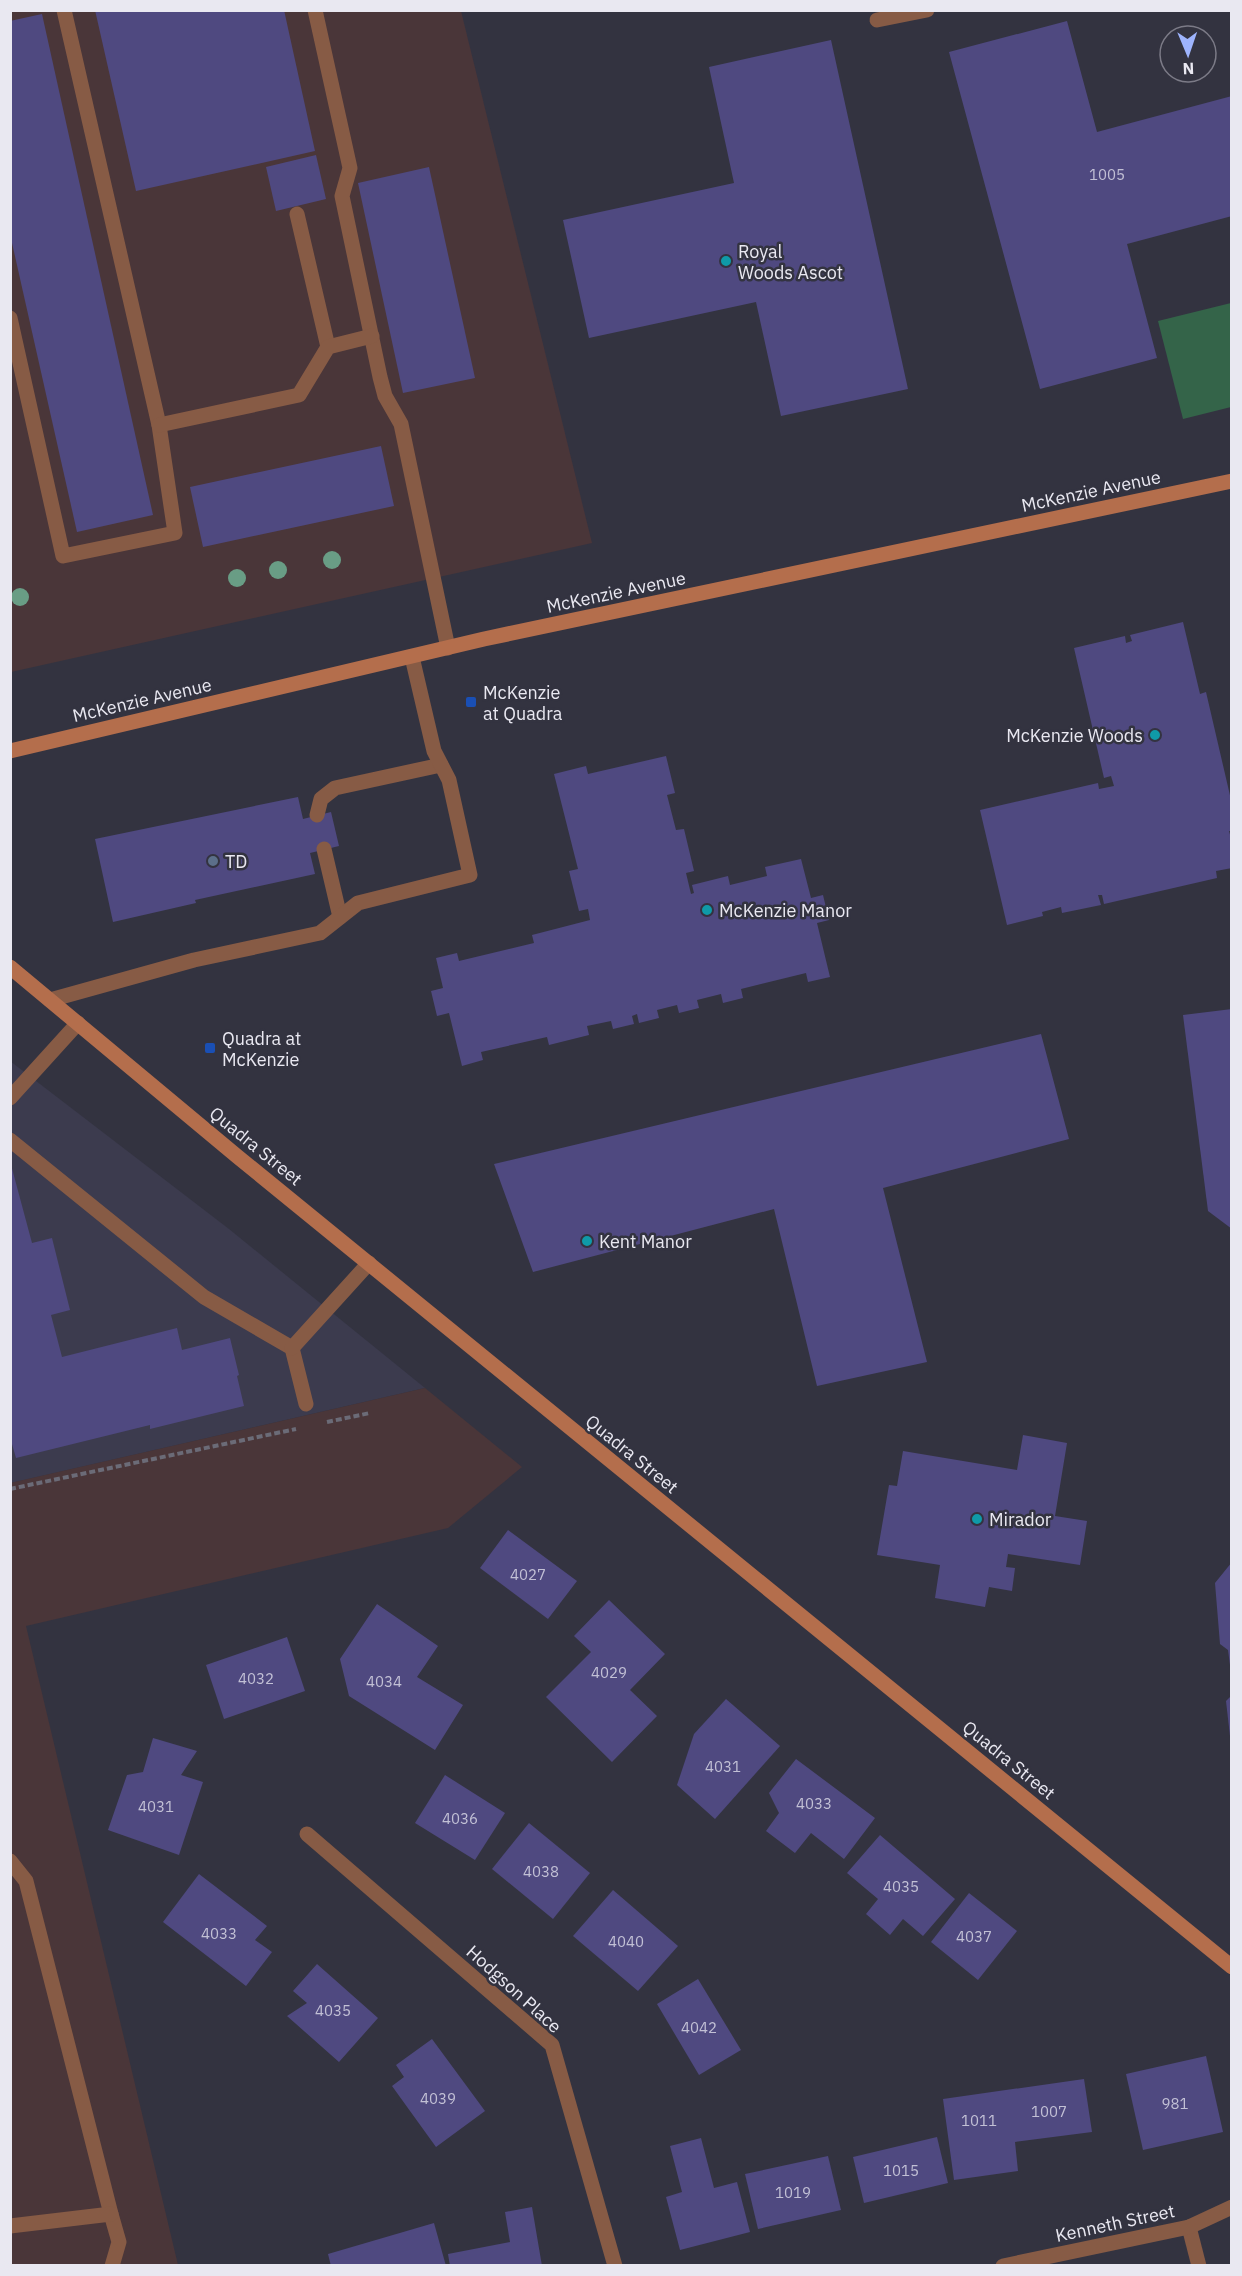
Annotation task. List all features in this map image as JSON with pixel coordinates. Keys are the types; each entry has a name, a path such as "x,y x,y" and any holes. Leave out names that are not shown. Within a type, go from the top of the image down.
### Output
{"main road":[{"name":"McKenzie Avenue","path":"10,751 448,648 1232,481"},
{"name":"Quadra Street","path":"10,967 1232,1967"}],"street":[{"path":"10,318 63,556 176,533 159,425 64,10"},
{"path":"315,10 350,168 342,196 385,396 401,424 448,648"},
{"path":"877,20 927,10"},
{"path":"159,425 299,395 328,347 297,214"},
{"path":"328,347 372,336"},
{"path":"50,1000 194,960 320,933 358,903 470,875 449,780 434,751 412,657"},
{"path":"317,815 321,799 335,788 441,765"},
{"path":"324,849 340,917"},
{"path":"10,1098 78,1023"},
{"path":"10,1140 204,1298 292,1348 306,1404"},
{"path":"292,1348 369,1263"},
{"name":"Hodgson Place","path":"306,1834 552,2045 615,2265"},
{"path":"10,1862 26,1881 119,2242 112,2265"},
{"name":"Kenneth Street","path":"1002,2265 1189,2227 1232,2207"},
{"path":"10,2226 111,2214"},
{"path":"1189,2227 1199,2265"}],"path":[{"path":"324,1423 370,1413"},
{"path":"10,1489 301,1428"}],"shaded area":[{"path":"10,11 461,11 592,543 11,672"},
{"path":"10,1061 229,1229 425,1388 11,1483"},
{"path":"425,1388 522,1467 448,1528 26,1626 178,2265 11,2265 10,1483"}],"green space":[{"path":"1231,303 1231,407 1183,419 1158,321"}],"building":[{"path":"95,10 284,10 315,151 136,191"},
{"path":"42,14 153,515 77,532 10,234 10,21"},
{"path":"1067,21 1097,132 1232,96 1232,216 1127,244 1157,358 1040,389 949,52"},
{"name":"Royal Woods Ascot","path":"831,40 908,389 781,416 756,302 589,338 563,220 734,183 709,67"},
{"path":"316,155 326,199 276,211 266,167"},
{"path":"429,167 475,378 403,393 358,183"},
{"path":"381,446 394,506 203,547 190,487"},
{"name":"McKenzie Woods","path":"1183,622 1200,694 1206,692 1232,804 1232,831 1229,831 1232,842 1232,868 1216,871 1217,878 1104,904 1102,895 1098,895 1101,905 1062,913 1061,907 1042,912 1043,916 1007,925 980,810 1098,783 1099,789 1114,786 1111,776 1104,778 1074,648 1125,636 1126,643 1132,641 1130,635"},
{"name":"McKenzie Manor","path":"666,756 675,793 667,795 676,830 684,829 694,871 686,873 691,894 694,893 692,885 728,876 730,885 767,876 765,867 801,859 811,898 823,895 829,920 817,923 830,977 808,982 806,973 741,989 743,998 723,1003 721,994 697,1000 699,1008 679,1013 677,1005 657,1010 659,1018 639,1023 637,1014 632,1016 634,1024 613,1029 611,1021 587,1026 589,1035 549,1045 547,1037 481,1052 483,1060 462,1066 449,1013 437,1016 431,991 443,988 436,958 457,953 459,961 534,943 532,935 590,920 588,909 579,911 569,871 578,869 554,774 586,766 588,774"},
{"path":"298,797 303,819 331,812 339,846 310,853 315,874 195,900 196,903 113,922 95,839"},
{"path":"1232,1009 1232,1229 1208,1211 1183,1015"},
{"name":"Kent Manor","path":"1041,1034 1069,1139 883,1188 927,1362 817,1386 774,1209 533,1272 494,1164"},
{"path":"10,1161 32,1243 52,1238 70,1310 51,1315 62,1357 177,1328 182,1350 230,1338 244,1406 150,1429 150,1425 16,1458 10,1437"},
{"name":"Mirador","path":"1023,1435 1067,1443 1055,1516 1087,1521 1080,1565 1008,1554 1006,1567 1015,1568 1012,1591 989,1587 985,1607 935,1598 940,1565 877,1555 889,1485 897,1486 903,1451 1017,1470"},
{"path":"508,1530 577,1581 548,1619 480,1568"},
{"path":"1232,1562 1232,1665 1230,1665 1228,1650 1220,1644 1215,1583"},
{"path":"609,1600 665,1654 630,1690 657,1716 612,1762 546,1697 591,1652 574,1636"},
{"path":"377,1604 438,1646 417,1677 463,1705 435,1750 349,1696 340,1659"},
{"path":"287,1637 305,1691 224,1719 206,1665"},
{"path":"1232,1695 1232,1736 1230,1736 1226,1701"},
{"path":"726,1699 780,1746 715,1819 677,1785 694,1734"},
{"path":"153,1738 197,1751 181,1775 203,1782 179,1855 108,1830 127,1775 143,1772"},
{"path":"796,1759 875,1818 844,1859 811,1833 795,1853 766,1831 779,1813 769,1793"},
{"path":"445,1775 505,1813 475,1860 415,1823"},
{"path":"529,1823 590,1873 553,1919 492,1869"},
{"path":"880,1835 955,1899 923,1936 903,1919 890,1935 866,1914 878,1899 847,1873"},
{"path":"199,1874 267,1926 255,1940 272,1952 246,1986 163,1922"},
{"path":"613,1890 678,1946 638,1991 573,1936"},
{"path":"969,1893 1017,1931 978,1980 931,1942"},
{"path":"317,1964 378,2018 339,2062 287,2016 307,2003 293,1991"},
{"path":"698,1979 741,2050 699,2075 657,2004"},
{"path":"432,2039 485,2111 436,2147 392,2086 404,2077 396,2065"},
{"path":"1206,2056 1223,2132 1143,2150 1126,2074"},
{"path":"1084,2079 1092,2132 1015,2142 1018,2171 954,2180 943,2099"},
{"path":"937,2137 948,2183 864,2203 853,2157"},
{"path":"701,2138 714,2188 737,2182 750,2232 680,2250 666,2197 682,2192 670,2146"},
{"path":"828,2156 841,2210 758,2229 745,2174"},
{"path":"532,2207 542,2266 450,2266 448,2254 510,2242 505,2212"},
{"path":"434,2223 446,2266 331,2266 328,2254"}],"place":[{"name":"Royal Woods Ascot","path":"726,261"},
{"name":"McKenzie at Quadra","path":"471,702"},
{"name":"McKenzie Woods","path":"1155,735"},
{"name":"TD","path":"213,861"},
{"name":"McKenzie Manor","path":"707,910"},
{"name":"Quadra at McKenzie","path":"210,1048"},
{"name":"Kent Manor","path":"587,1241"},
{"name":"Mirador","path":"977,1519"}]}
